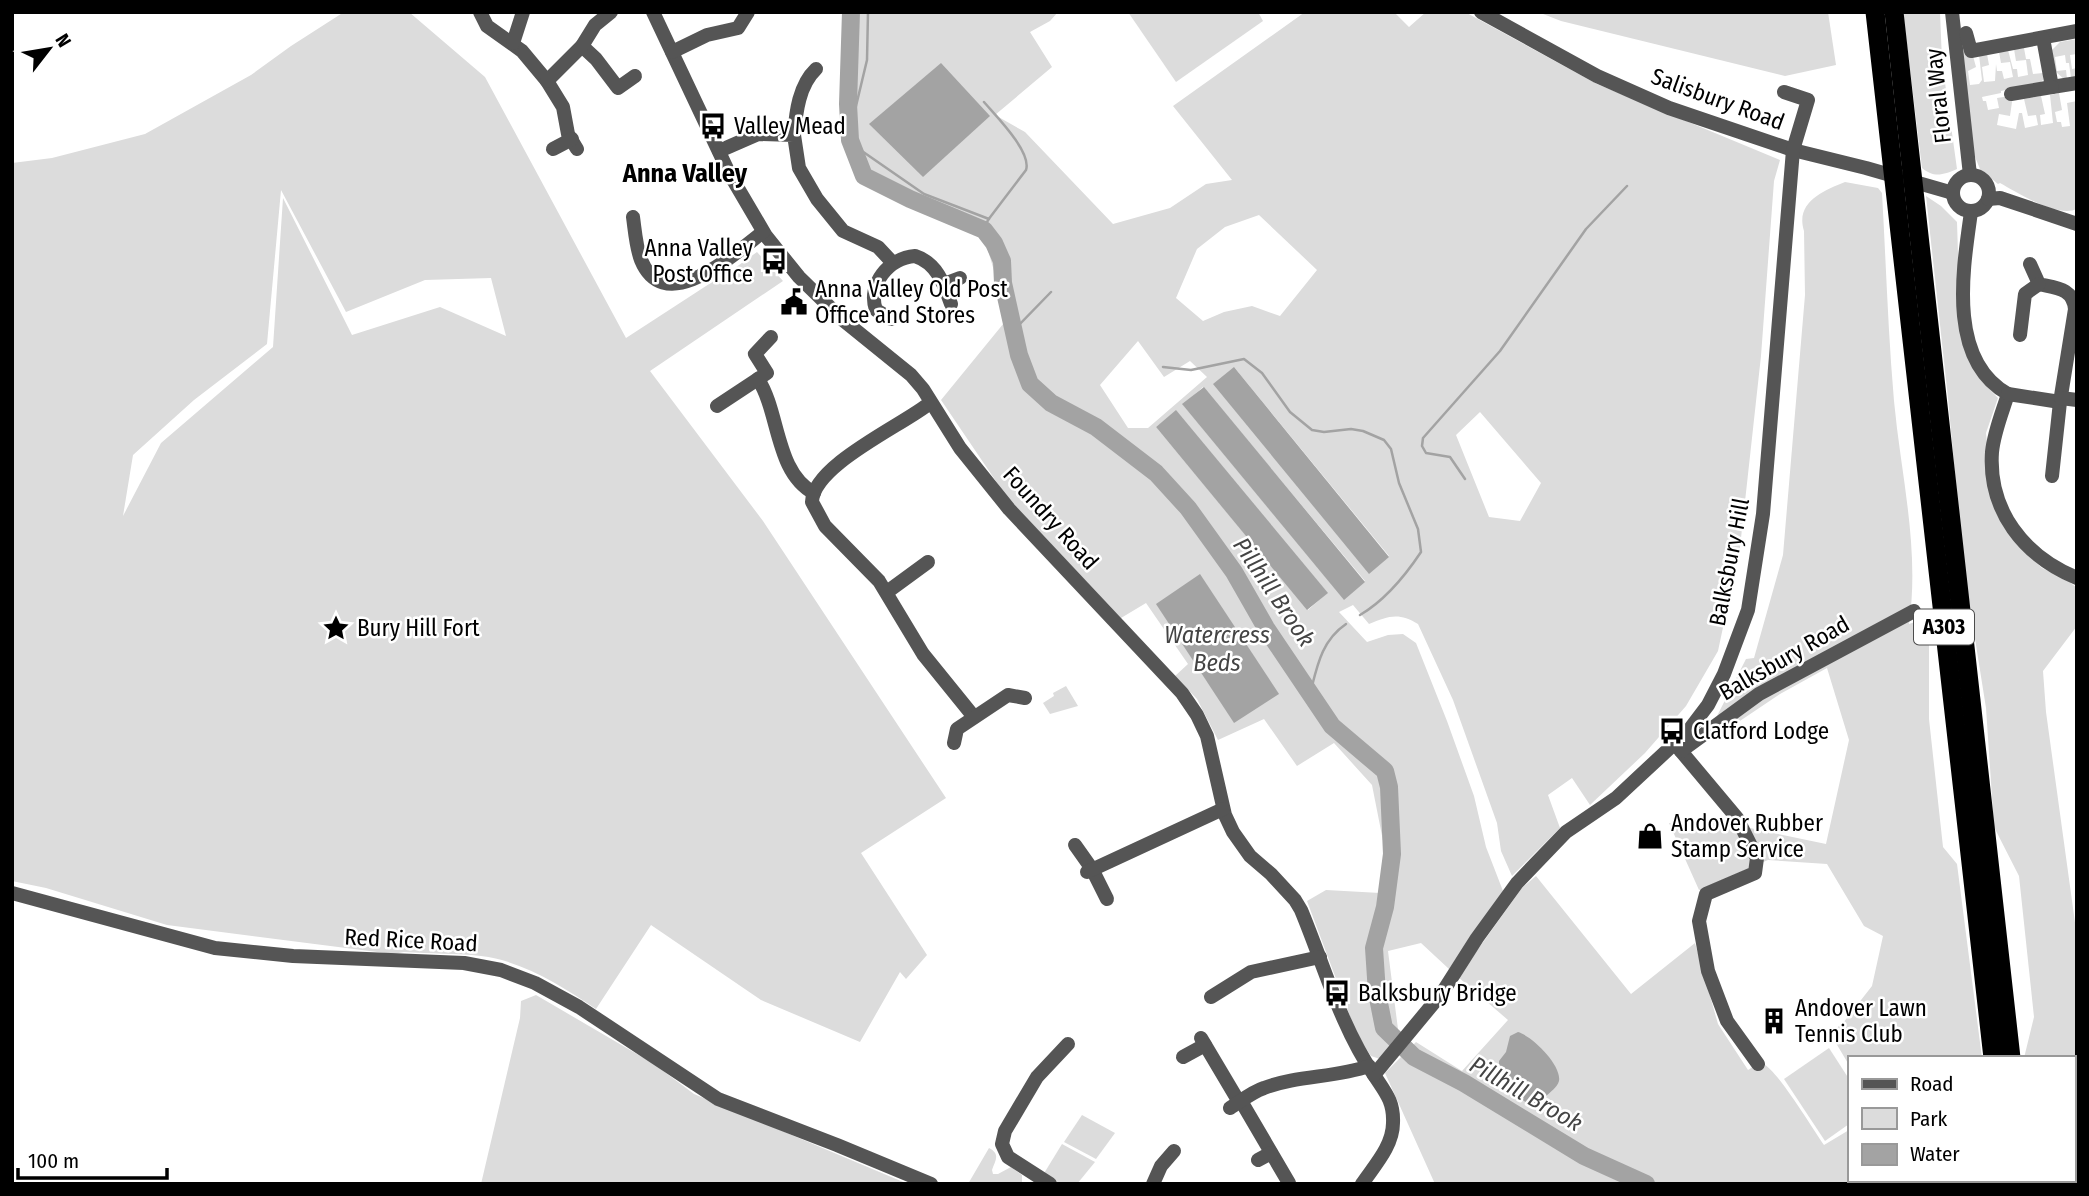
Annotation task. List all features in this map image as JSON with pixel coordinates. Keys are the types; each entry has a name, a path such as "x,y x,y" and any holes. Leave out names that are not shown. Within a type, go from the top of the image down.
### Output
{"highway":[{"name":"A303","path":"1875,12 1897,139 2011,1056"},
{"name":"A303","path":"1894,12 1897,139"},
{"name":"A303","path":"1904,197 1993,1056"}],"street":[{"path":"480,12 492,31 513,43 547,81 563,107 574,144 553,149"},
{"path":"513,43 523,12"},
{"path":"547,81 582,46 595,25 611,12"},
{"name":"Foundry Road","path":"653,12 719,151 763,232 799,277 854,331 911,376 960,448 1009,509 1164,671 1191,704 1207,736 1223,809 1233,832 1243,849 1295,900 1346,1026 1371,1071 1387,1092 1393,1111 1390,1141 1362,1184"},
{"path":"672,52 707,35 738,28 743,24 748,12"},
{"name":"Salisbury Road","path":"1480,12 1609,82 1669,108 1793,150 1953,193"},
{"name":"Floral Way","path":"1952,12 1970,175"},
{"path":"1966,33 1971,51 2077,31"},
{"path":"2043,38 2052,87"},
{"path":"582,46 596,59 618,93 635,76"},
{"path":"805,73 794,135 799,168 817,199 843,230 878,247 892,262"},
{"path":"2011,94 2077,83"},
{"name":"Balksbury Hill","path":"1371,1071 1390,1057 1442,993 1517,883 1566,832 1616,798 1678,748 1708,705 1728,664 1748,610 1766,481 1793,150 1808,100 1784,92"},
{"path":"719,151 758,134 794,135"},
{"path":"1970,175 1985,182 1989,199 1982,208 1971,212 1960,208 1953,193 1956,183 1970,175"},
{"path":"1989,199 2000,198 2077,225"},
{"path":"1971,212 1962,288 1965,326 1980,368 1997,388 2008,394 2077,400"},
{"path":"630,227 648,272 658,281 669,285 691,280 711,270 763,232"},
{"path":"891,319 871,309 873,293 892,262 908,257 920,257 938,272 951,304"},
{"path":"2030,264 2039,284"},
{"path":"944,284 960,278"},
{"path":"2020,335 2025,294 2039,284 2074,295 2075,309 2052,476"},
{"path":"717,406 767,373 755,354 771,337"},
{"path":"758,379 766,391 793,475 814,493"},
{"path":"2008,394 1992,449 1998,500 2013,529 2034,554 2060,571 2077,578"},
{"path":"930,403 909,419 857,449 836,467 814,493 812,502 825,526 863,563 887,592 917,645 944,671 974,717"},
{"path":"887,592 922,571"},
{"name":"Balksbury Road","path":"1678,748 1759,694 1914,611"},
{"path":"954,743 957,729 1008,695 1025,698"},
{"path":"1678,748 1737,818 1757,858 1755,873 1706,894 1699,921 1708,971 1727,1021 1758,1064"},
{"path":"1090,870 1223,809"},
{"path":"1075,845 1107,899"},
{"name":"Red Rice Road","path":"12,893 215,948 293,956 464,963 501,970 535,983 579,1007 718,1099 931,1184"},
{"path":"1211,997 1251,972 1320,957"},
{"path":"1183,1057 1203,1041 1265,1156 1289,1183"},
{"path":"1049,1184 1008,1157 1002,1144 1037,1077 1068,1044"},
{"path":"1237,1103 1271,1086 1341,1073 1371,1071"},
{"path":"1153,1184 1161,1166 1174,1155"}],"green space":[{"path":"344,12 409,12 485,77 626,338 726,273 736,285 728,273 757,252 783,281 650,371 763,521 946,798 861,853 927,955 906,979 900,972 860,1042 761,1000 651,925 596,1009 541,976 497,959 453,954 393,954 167,925 46,888 12,881 12,163 52,158 145,134 251,75","holes":["281,190 346,312 425,280 491,278 506,336 440,307 352,335 283,198 273,347 161,443 123,516 133,455 194,400 267,344"]},
{"path":"845,12 1058,12 1050,21 1030,32 1052,67 995,115 1025,132 1113,224 1170,208 1206,184 1232,180 1173,106 1305,12 1394,12 1409,27 1426,12 1465,12 1597,84 1780,160 1774,181 1761,356 1740,547 1718,651 1686,706 1645,753 1590,805 1572,778 1548,795 1560,828 1512,876 1501,851 1497,823 1453,700 1418,624 1394,616 1369,624 1353,605 1339,612 1367,642 1388,635 1403,634 1416,643 1474,796 1486,847 1503,891 1449,969 1421,943 1388,951 1399,1037 1380,1059 1371,1056 1357,1035 1307,901 1326,890 1380,893 1386,856 1372,785 1334,743 1297,766 1264,719 1218,740 1197,699 1175,676 1188,664 1146,603 1121,618 1006,496 941,400 1008,318 984,237 864,178 850,140","holes":["1259,215 1317,270 1280,316 1252,306 1224,312 1203,321 1176,298 1197,249 1225,227","1138,341 1164,377 1190,361 1207,377 1148,428 1128,428 1100,385","1234,367 1389,556 1369,573","1203,387 1365,581 1344,599 1183,405","1176,411 1327,593 1308,610 1156,427","1480,412 1541,483 1520,521 1489,517 1456,435"]},
{"path":"1128,12 1258,12 1263,21 1176,82"},
{"path":"1538,12 1828,12 1836,65 1785,76 1561,21"},
{"path":"1903,12 1940,12 1942,61 1957,169 1943,174 1931,173 1922,168"},
{"path":"1958,30 1973,56 1976,67 1968,71 1970,85 1979,84 1982,80 1979,55 1987,54 1989,65 1982,67 1984,82 1995,81 1996,64 1997,71 2002,71 2004,79 2013,77 2010,62 2001,63 1999,52 2008,50 2018,77 2028,75 2026,60 2016,61 2014,49 2024,48 2033,74 2043,73 2043,80 2038,84 1982,97 1988,110 1999,108 1997,98 2010,96 2010,116 1999,114 1997,125 2016,129 2019,113 2022,113 2025,128 2038,125 2036,115 2028,116 2024,99 2041,96 2045,114 2040,115 2041,125 2053,123 2050,95 2059,93 2062,110 2055,112 2057,122 2061,122 2062,127 2070,126 2067,103 2077,101 2077,209 2059,210 2038,203 1998,184 1980,169 1971,147"},
{"path":"2077,39 2077,54 2070,55 2072,69 2077,68 2077,77 2071,78 2065,55 2055,57 2057,71 2066,70 2067,79 2064,79 2056,72 2052,50 2060,42"},
{"path":"1845,182 1878,188 1882,193 1894,401 1911,540 1912,596 1909,624 1915,622 1929,625 1929,719 1943,847 1957,864 1982,1056 1848,1056 1848,1063 1830,1033 1843,1023 1872,986 1883,936 1864,926 1827,864 1768,860 1699,890 1669,823 1726,823 1826,844 1849,740 1827,668 1780,694 1725,731 1717,716 1746,659 1754,658 1783,555 1805,295 1802,221 1807,205 1828,189"},
{"path":"1926,196 1957,222 1960,316 1978,377 1998,398 1986,433 1993,502 2018,546 2042,568 2077,588 2077,626 2043,671 2046,712 2077,937 2077,1184 2035,1184 2075,1182 2075,1056 2024,1056 2034,1017 2019,876 1994,827 1986,708 1963,563"},
{"path":"1066,686 1078,706 1050,714 1043,703"},
{"path":"1536,876 1631,994 1695,943 1718,1024 1748,1070 1757,1064 1769,1068 1824,1145 1848,1131 1848,1182 1997,1184 1435,1184 1385,1073 1416,1042 1462,1071 1508,1020 1458,977 1522,888"},
{"path":"536,995 654,1064 694,1094 908,1184 481,1184 520,1018 521,1001"},
{"path":"1829,1048 1848,1077 1848,1125 1825,1141 1784,1079"},
{"path":"1082,1115 1115,1133 1096,1159 1064,1142"},
{"path":"1062,1144 1095,1162 1077,1184 1056,1184 1043,1175"},
{"path":"989,1148 996,1155 993,1174 1011,1167 1022,1175 1022,1184 968,1184"}],"water":[{"path":"941,63 990,116 923,177 869,124"},
{"path":"1234,367 1389,557 1369,574 1213,384"},
{"path":"1204,387 1365,582 1344,600 1182,404"},
{"name":"Watercress Beds","path":"1176,410 1328,593 1307,610 1156,427"},
{"name":"Watercress Beds","path":"1200,574 1279,694 1234,723 1156,604"},
{"path":"1518,1032 1531,1039 1545,1052 1559,1074 1555,1088 1532,1107 1499,1079 1499,1061 1506,1052 1510,1036"}],"waterway":[{"name":"Pillhill Brook","path":"851,12 848,104 850,140 864,176 984,230 994,243 1002,261 1003,283 1019,355 1030,384 1051,403 1096,427 1156,473 1188,508 1234,572 1266,628 1332,726 1385,771 1389,787 1392,854 1385,907 1374,948 1377,993 1384,1028 1414,1057 1464,1083 1584,1156 1646,1184"},
{"path":"868,12 867,60 851,127 859,149 924,194 989,219"},
{"path":"984,102 1019,144 1024,154 1026,170 988,220 984,230"},
{"path":"1465,479 1450,457 1426,453 1422,446 1423,438 1500,351 1586,229 1627,186"},
{"path":"1014,330 1051,292"},
{"path":"1163,367 1191,370 1244,359 1262,373 1290,412 1312,430 1324,432 1351,429 1384,440 1391,449 1399,483 1418,529 1421,552 1394,587 1360,615"},
{"path":"1310,694 1325,646 1346,624"}],"place":[{"name":"Valley Mead","path":"713,126"},
{"name":"Anna Valley Post Office","path":"774,261"},
{"name":"Anna Valley Old Post Office and Stores","path":"794,302"},
{"name":"Bury Hill Fort","path":"336,628"},
{"name":"Clatford Lodge","path":"1672,731"},
{"name":"Andover Rubber Stamp Service","path":"1650,836"},
{"name":"Balksbury Bridge","path":"1337,993"},
{"name":"Andover Lawn Tennis Club","path":"1774,1021"}],"district":[{"name":"Anna Valley","path":"685,173"}]}
